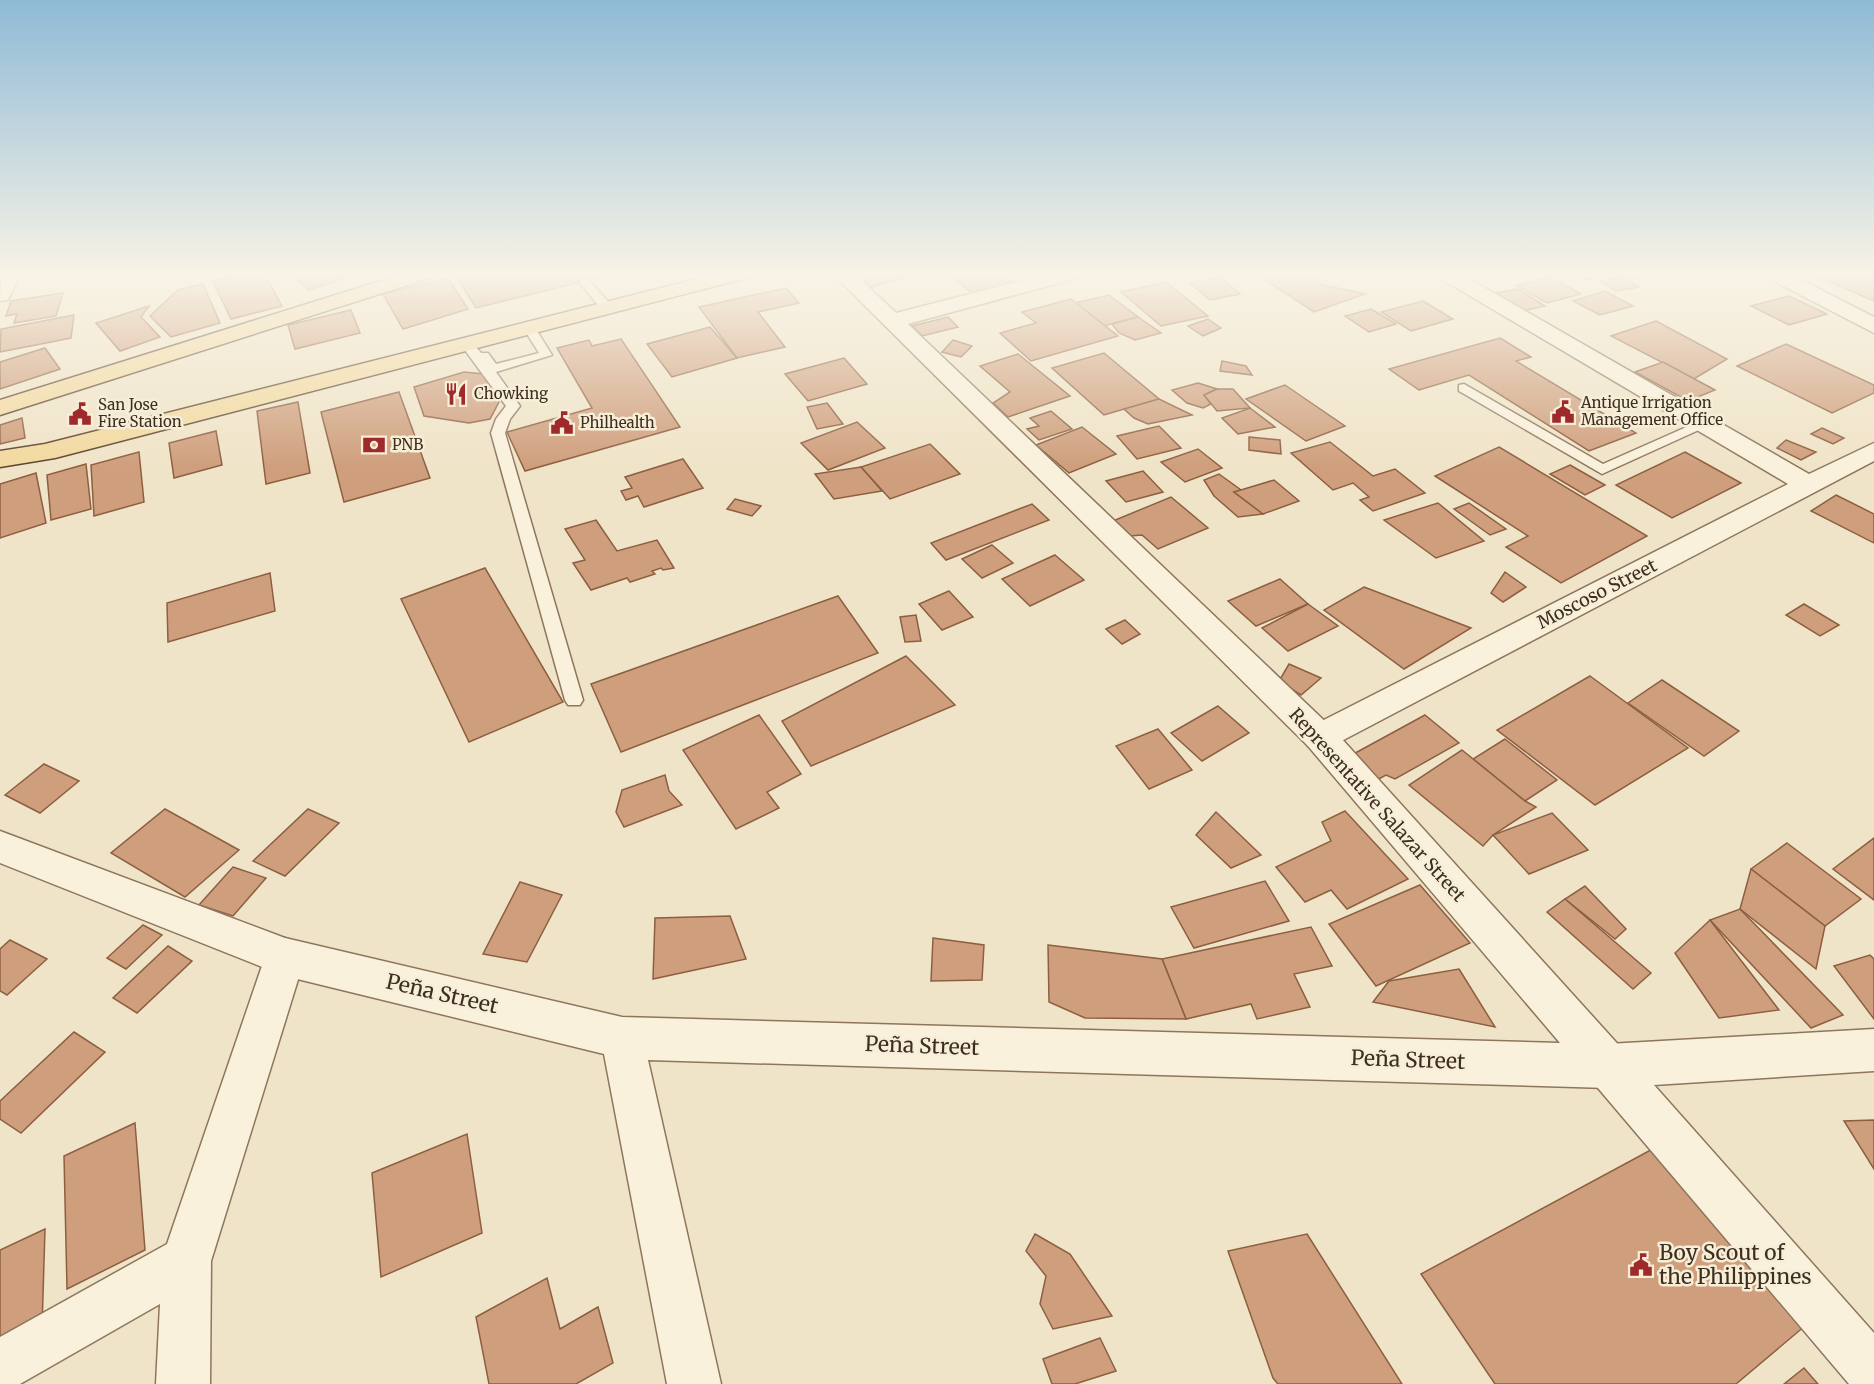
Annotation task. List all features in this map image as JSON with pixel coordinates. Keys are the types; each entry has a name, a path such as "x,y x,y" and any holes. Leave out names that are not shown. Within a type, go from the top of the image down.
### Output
{"main road":[{"path":"0,408 222,338"},
{"path":"0,468 46,452 483,338"},
{"path":"0,459 46,452"}],"street":[{"name":"Representative Salazar Street","path":"910,338 1320,737 1874,1373"},
{"path":"1556,338 1809,485"},
{"name":"Moscoso Street","path":"1320,737 1874,451"},
{"name":"Peña Street","path":"0,847 285,957 622,1038 1608,1066 1874,1050"},
{"path":"183,1384 186,1261 285,957"},
{"path":"622,1038 694,1384"},
{"path":"0,1366 186,1261"}],"lane":[{"path":"469,341 493,369 546,355 535,338"},
{"path":"469,341 513,406 503,419 498,433 574,699"},
{"path":"1464,388 1602,470 1705,424"}],"building":[{"path":"1,338 71,338 71,338 0,352"},
{"path":"109,338 158,338 120,351"},
{"path":"292,338 341,338 295,349"},
{"path":"671,338 719,338 737,358 672,377 647,344"},
{"path":"722,338 778,338 785,347 737,358"},
{"path":"1005,338 1112,338 1031,361"},
{"name":"Antique Irrigation Management Office","path":"1500,338 1531,357 1516,361 1636,433 1589,451 1469,375 1419,390 1389,369"},
{"path":"1614,338 1687,338 1727,359 1694,379"},
{"path":"621,339 680,427 525,471 507,432 592,408 557,348 589,340 592,346"},
{"path":"953,340 972,346 961,357 942,352"},
{"path":"1786,344 1874,385 1874,393 1832,413 1737,366"},
{"path":"45,348 60,369 0,389 0,362"},
{"path":"1104,353 1159,399 1104,415 1052,368"},
{"path":"1018,354 1070,396 1008,417 993,403 1010,392 980,366"},
{"path":"844,358 867,384 808,401 785,374"},
{"path":"1222,361 1246,366 1252,375 1220,371"},
{"path":"1663,362 1715,390 1688,401 1635,372"},
{"name":"Chowking","path":"464,372 484,374 499,402 490,419 469,423 424,416 414,387"},
{"path":"1198,383 1217,389 1204,395 1211,404 1203,408 1187,403 1172,390"},
{"path":"1285,385 1345,426 1306,441 1246,399"},
{"path":"1217,389 1233,389 1250,408 1217,411 1204,395"},
{"name":"PNB","path":"399,392 430,478 344,502 321,412"},
{"path":"1159,399 1192,415 1148,424 1134,418 1124,409"},
{"path":"298,402 310,473 266,484 257,411"},
{"path":"827,403 843,424 817,429 807,407"},
{"path":"1250,408 1275,427 1238,434 1222,418"},
{"path":"1051,411 1072,429 1039,440 1027,429 1039,426 1030,418"},
{"path":"22,418 25,438 0,444 0,425"},
{"path":"857,422 885,448 828,470 801,443"},
{"path":"1159,426 1181,448 1137,459 1117,436"},
{"path":"1082,427 1116,454 1069,473 1036,445"},
{"path":"1822,428 1844,438 1833,444 1811,434"},
{"path":"216,431 222,465 174,478 169,443"},
{"path":"1249,437 1280,440 1281,454 1249,450"},
{"path":"1786,440 1816,452 1801,460 1777,448"},
{"path":"1330,442 1373,476 1395,469 1425,493 1373,511 1360,500 1369,497 1353,483 1333,490 1291,453"},
{"path":"930,444 960,474 890,499 861,467"},
{"path":"1499,447 1647,536 1561,583 1506,547 1528,536 1435,476"},
{"path":"1198,449 1222,468 1185,482 1161,462"},
{"path":"139,452 144,502 94,516 91,465"},
{"path":"1685,452 1741,483 1672,518 1616,485"},
{"path":"683,459 703,488 644,507 638,496 626,500 621,491 632,488 625,477"},
{"path":"86,464 91,509 51,520 47,475"},
{"path":"1570,465 1605,485 1585,495 1550,474"},
{"path":"861,467 882,491 834,499 815,474"},
{"path":"1143,471 1163,492 1126,502 1106,481"},
{"path":"36,473 46,523 0,538 0,484"},
{"path":"1219,474 1241,490 1234,492 1263,514 1238,517 1214,496 1204,480"},
{"path":"1274,480 1299,501 1263,514 1234,492"},
{"path":"1836,495 1874,514 1874,543 1811,511"},
{"path":"1171,497 1208,528 1158,549 1142,535 1130,536 1113,521"},
{"path":"735,499 761,506 752,516 727,509"},
{"path":"1438,503 1484,541 1436,558 1384,520"},
{"path":"1469,503 1506,529 1490,535 1454,509"},
{"path":"1032,504 1049,520 946,560 931,543"},
{"path":"596,520 617,551 657,540 674,568 663,570 661,568 652,571 655,574 630,582 627,578 591,590 573,563 585,560 565,529"},
{"path":"992,545 1013,563 982,578 962,559"},
{"path":"1055,555 1084,580 1030,606 1002,579"},
{"path":"485,568 563,702 469,742 401,599"},
{"path":"1505,572 1526,587 1503,602 1491,593"},
{"path":"270,573 275,611 168,642 167,603"},
{"path":"1280,579 1308,604 1256,626 1228,601"},
{"path":"1364,587 1471,628 1404,669 1324,610"},
{"path":"949,591 973,617 942,630 919,604"},
{"path":"838,596 878,653 621,752 591,684"},
{"path":"1308,604 1338,626 1288,651 1262,628"},
{"path":"1804,604 1839,625 1820,636 1786,615"},
{"path":"916,615 921,641 905,642 900,617"},
{"path":"1125,620 1140,634 1122,644 1106,629"},
{"path":"906,656 955,705 811,766 782,721"},
{"path":"1289,664 1321,678 1301,695 1279,681"},
{"path":"1590,676 1688,748 1595,805 1497,730"},
{"path":"1662,680 1739,731 1704,756 1628,703"},
{"path":"1218,706 1249,733 1202,761 1171,733"},
{"path":"759,715 801,774 767,792 779,808 736,829 683,750"},
{"path":"1425,715 1459,743 1395,779 1386,775 1375,781 1348,757"},
{"path":"1158,729 1192,770 1149,789 1116,746"},
{"path":"1505,739 1557,780 1525,801 1473,759"},
{"path":"1462,750 1525,801 1536,807 1493,835 1483,846 1409,785"},
{"path":"44,764 79,781 40,813 5,795"},
{"path":"665,775 669,791 682,805 624,827 616,812 622,790"},
{"path":"165,809 239,850 185,897 111,853"},
{"path":"308,809 339,823 285,876 253,861"},
{"path":"1345,811 1408,879 1347,909 1331,890 1305,902 1276,867 1331,841 1322,822"},
{"path":"1216,812 1261,855 1231,868 1196,835"},
{"path":"1552,813 1588,850 1529,874 1493,835"},
{"path":"1874,838 1874,900 1833,869"},
{"path":"1787,843 1861,899 1825,926 1751,869"},
{"path":"233,867 266,878 233,916 199,905"},
{"path":"1751,869 1825,926 1816,969 1740,909"},
{"path":"1265,881 1289,921 1194,948 1171,907"},
{"path":"520,882 562,895 527,962 483,954"},
{"path":"1420,885 1470,943 1376,986 1329,924"},
{"path":"1585,886 1626,929 1615,939 1565,899"},
{"path":"1565,899 1651,973 1633,989 1547,912"},
{"path":"1740,909 1843,1015 1811,1028 1710,920"},
{"path":"730,916 746,959 653,979 655,918"},
{"path":"1710,920 1779,1010 1719,1018 1675,953"},
{"path":"143,925 162,935 126,969 107,958"},
{"path":"1311,927 1332,966 1294,974 1310,1007 1257,1019 1251,1004 1186,1019 1162,959"},
{"path":"933,938 984,945 982,980 931,981"},
{"path":"10,940 47,959 7,995 0,991 0,949"},
{"path":"1048,945 1162,959 1186,1019 1085,1018 1049,1002"},
{"path":"168,946 192,961 137,1013 113,998"},
{"path":"1870,955 1874,959 1874,1019 1834,966"},
{"path":"1459,969 1495,1027 1373,1002 1389,981"},
{"path":"74,1032 105,1052 21,1133 0,1119 0,1101"},
{"path":"1874,1120 1874,1169 1844,1121"},
{"path":"135,1123 145,1250 67,1289 64,1156"},
{"path":"467,1134 482,1233 381,1277 372,1173"},
{"path":"1660,1145 1812,1320 1736,1384 1495,1384 1421,1274"},
{"path":"45,1229 42,1328 0,1348 0,1250"},
{"path":"1035,1234 1070,1254 1112,1316 1053,1329 1040,1304 1046,1276 1026,1251"},
{"path":"1307,1234 1402,1384 1278,1384 1273,1378 1228,1251"},
{"path":"547,1278 560,1329 598,1307 613,1363 576,1384 489,1384 476,1317"},
{"path":"1100,1338 1116,1371 1075,1384 1052,1384 1043,1359"},
{"path":"1804,1368 1818,1384 1784,1384"}],"place":[{"name":"Chowking","path":"456,394"},
{"name":"Antique Irrigation Management Office","path":"1563,412"},
{"name":"San Jose Fire Station","path":"80,414"},
{"name":"Philhealth","path":"562,423"},
{"name":"PNB","path":"374,445"},
{"name":"Boy Scout of the Philippines","path":"1641,1265"}]}
